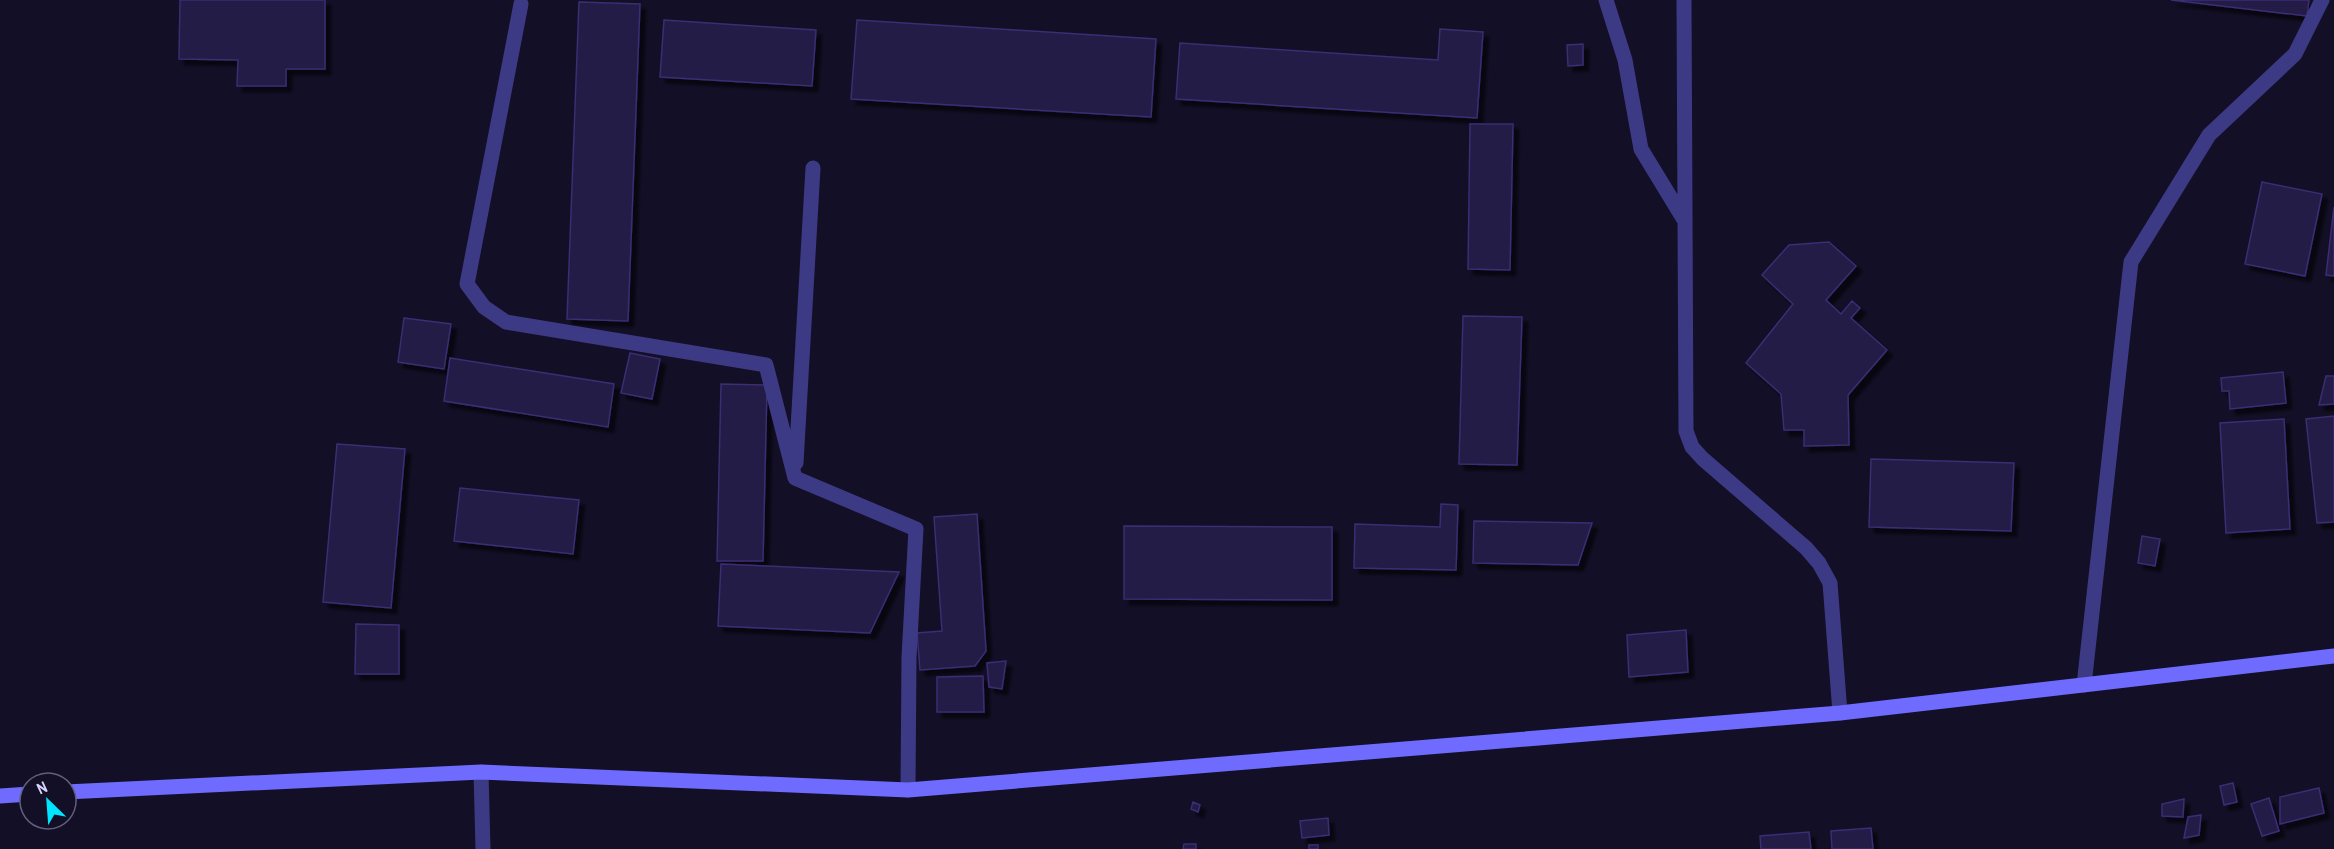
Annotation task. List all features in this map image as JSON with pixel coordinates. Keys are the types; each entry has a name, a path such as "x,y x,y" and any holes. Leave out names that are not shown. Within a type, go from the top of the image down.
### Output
{"main road":[{"path":"78,791 481,772 908,790 1840,713 2334,656"},
{"path":"0,796 18,795"}],"street":[{"path":"1606,0 1624,60 1641,149 1684,219"},
{"path":"1684,0 1686,431 1692,447 1702,459 1806,548 1820,563 1830,583 1840,713"},
{"path":"2084,685 2131,262 2209,135 2295,54 2322,0"},
{"path":"521,4 467,284 484,307 506,322 766,365 795,478"},
{"path":"795,478 813,168"},
{"path":"795,478 916,529 909,657 908,790"},
{"path":"481,772 483,849"}],"building":[{"path":"180,0 325,0 325,69 286,69 286,86 237,86 238,60 179,59"},
{"path":"2171,0 2309,0 2307,16"},
{"path":"579,2 640,4 628,321 567,319"},
{"path":"664,20 816,30 812,86 660,77"},
{"path":"857,20 1156,39 1151,117 851,99"},
{"path":"1440,29 1483,32 1477,118 1176,99 1180,43 1438,60"},
{"path":"1583,44 1583,65 1568,66 1567,45"},
{"path":"1470,124 1513,124 1510,270 1468,269"},
{"path":"2262,182 2322,194 2305,276 2245,264"},
{"path":"2334,207 2334,276 2326,275"},
{"path":"1829,242 1856,266 1826,300 1841,314 1852,301 1860,308 1851,318 1887,350 1848,395 1849,445 1804,446 1804,430 1784,430 1781,394 1746,363 1793,304 1762,275 1789,245"},
{"path":"1463,316 1522,317 1517,465 1459,464"},
{"path":"404,318 451,324 444,369 398,362"},
{"path":"630,353 660,359 652,399 621,393"},
{"path":"450,358 614,384 608,427 444,401"},
{"path":"2283,372 2286,403 2230,409 2229,391 2222,391 2221,378"},
{"path":"2326,376 2334,376 2334,404 2319,405"},
{"path":"721,384 767,385 763,561 717,561"},
{"path":"2334,416 2334,522 2317,523 2306,419"},
{"path":"2284,419 2290,529 2226,533 2220,423"},
{"path":"337,444 405,449 391,608 323,602"},
{"path":"1871,459 2014,463 2011,531 1869,527"},
{"path":"460,488 579,500 573,554 454,541"},
{"path":"1441,504 1458,505 1456,570 1354,568 1355,524 1440,527"},
{"path":"977,514 986,651 975,666 920,670 917,633 942,631 934,517"},
{"path":"1474,521 1592,523 1578,565 1473,563"},
{"path":"1124,526 1332,527 1332,600 1124,599"},
{"path":"2142,536 2160,539 2155,566 2138,563"},
{"path":"721,564 899,572 870,633 718,626"},
{"path":"356,624 399,625 399,674 355,674"},
{"path":"1686,630 1688,672 1629,677 1627,635"},
{"path":"1006,661 1002,689 989,687 987,663"},
{"path":"983,676 984,712 937,712 937,677"},
{"path":"2233,783 2237,802 2224,805 2220,786"},
{"path":"2319,788 2324,813 2280,824 2280,797"},
{"path":"2269,798 2279,831 2262,836 2251,804"},
{"path":"2184,799 2183,817 2162,816 2162,804"},
{"path":"1193,802 1200,805 1198,812 1191,809"},
{"path":"2201,815 2199,835 2184,838 2188,817"},
{"path":"1328,818 1329,835 1302,838 1300,821"},
{"path":"1871,828 1873,849 1832,849 1831,831"},
{"path":"1809,832 1811,849 1761,849 1760,836"},
{"path":"1184,844 1196,844 1196,849 1183,849"},
{"path":"1309,845 1318,845 1318,849 1309,849"}]}
